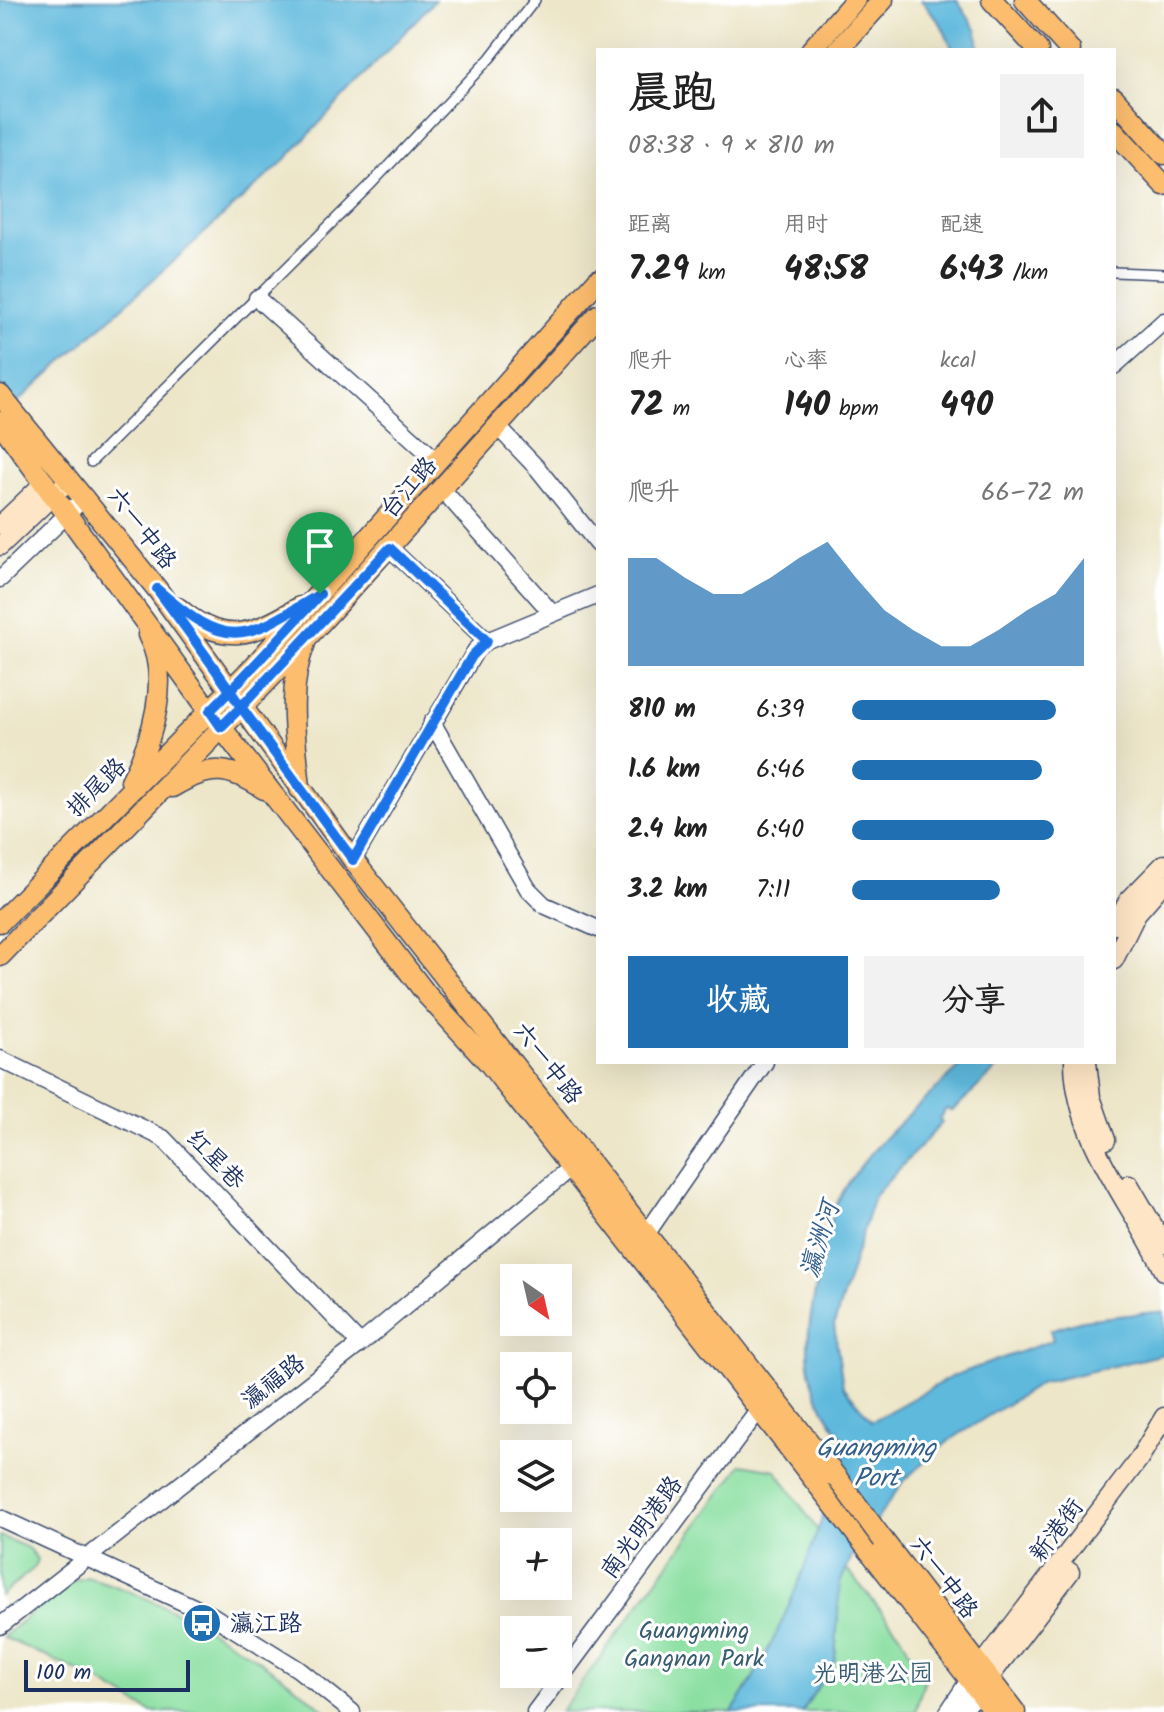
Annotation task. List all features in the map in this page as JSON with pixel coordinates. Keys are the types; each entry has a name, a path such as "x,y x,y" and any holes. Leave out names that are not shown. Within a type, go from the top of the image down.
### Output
{"main road":[{"path":"813,48 855,0"},
{"path":"840,48 883,0"},
{"path":"992,0 1036,48"},
{"path":"1025,0 1068,48"},
{"path":"1116,100 1164,154"},
{"path":"1116,133 1164,185"},
{"name":"台江路","path":"236,699 320,594 596,282"},
{"name":"台江路","path":"236,699 314,630 596,317"},
{"path":"0,395 56,486"},
{"path":"0,422 32,451"},
{"path":"0,525 56,486"},
{"path":"0,546 56,486"},
{"name":"六一中路","path":"56,486 85,497 157,589 353,860 837,1478 979,1679 995,1712"},
{"name":"六一中路","path":"56,486 72,520 133,607 427,995 489,1063 875,1560 979,1679 1015,1712"},
{"path":"157,589 203,626 239,635 263,627 320,594"},
{"path":"125,793 151,736 157,702 152,642 133,607"},
{"path":"300,789 292,716 294,691 298,661 314,630"},
{"name":"排尾路","path":"0,956 140,810 236,699"},
{"name":"排尾路","path":"0,922 125,793 216,719"},
{"path":"140,810 187,777 207,770 241,775 279,801"},
{"path":"1116,922 1135,893 1164,864"},
{"path":"1116,956 1137,913 1164,882"},
{"path":"1074,1064 1076,1092 1087,1128 1164,1271"},
{"path":"1087,1064 1091,1097 1103,1134 1164,1244"},
{"name":"新港街","path":"979,1679 1139,1459 1164,1417"},
{"name":"新港街","path":"979,1679 1164,1441"}],"street":[{"path":"91,462 468,82 535,0"},
{"path":"1116,272 1164,274"},
{"path":"257,298 437,461"},
{"path":"1116,364 1164,321"},
{"path":"497,426 538,469 596,542"},
{"path":"441,488 551,612"},
{"path":"0,579 72,520 85,497"},
{"path":"390,548 487,641"},
{"path":"353,860 472,656 487,641 592,596"},
{"path":"432,722 520,880 535,898 596,928"},
{"name":"红星巷","path":"0,1059 163,1138 360,1344"},
{"path":"647,1233 764,1064"},
{"name":"瀛福路","path":"0,1626 85,1556 360,1344 571,1168"},
{"name":"南光明港路","path":"535,1712 758,1411"},
{"path":"0,1518 213,1616 279,1656 352,1712"},
{"path":"948,1712 979,1679"},
{"path":"962,1712 979,1679"}],"green space":[{"name":"Guangming Gangnan Park","path":"742,1464 776,1470 818,1531 781,1624 732,1712 560,1712"},
{"path":"0,1536 28,1548 37,1559 34,1568 0,1596"},
{"name":"光明港公园","path":"846,1568 901,1635 924,1681 915,1712 802,1712 835,1660 840,1583"},
{"path":"87,1577 150,1600 214,1632 274,1671 327,1712 151,1712 95,1679 3,1637 67,1583"}],"water":[{"path":"0,0 435,0 285,160 0,418"},
{"path":"921,0 957,0 977,31 979,48 952,48 941,24"},
{"name":"Guangming Port","path":"963,1064 1002,1064 952,1111 946,1109 939,1119 942,1123 874,1196 834,1325 843,1386 872,1421 953,1376 1053,1340 1050,1330 1082,1320 1164,1312 1164,1354 1041,1383 950,1440 904,1480 852,1556 840,1583 835,1660 802,1712 732,1712 769,1649 784,1616 812,1548 847,1444 819,1399 808,1359 811,1317 824,1245 841,1194 873,1151"}],"place":[{"name":"瀛江路","path":"202,1623"}],"route":[{"path":"320,594 231,691 210,711 221,727 241,707 353,860 472,656 487,641 390,548 241,707 231,691 210,661 157,589 203,626 239,635 282,618 320,594"}],"water label":[{"name":"瀛洲河","path":"819,1239"}]}
